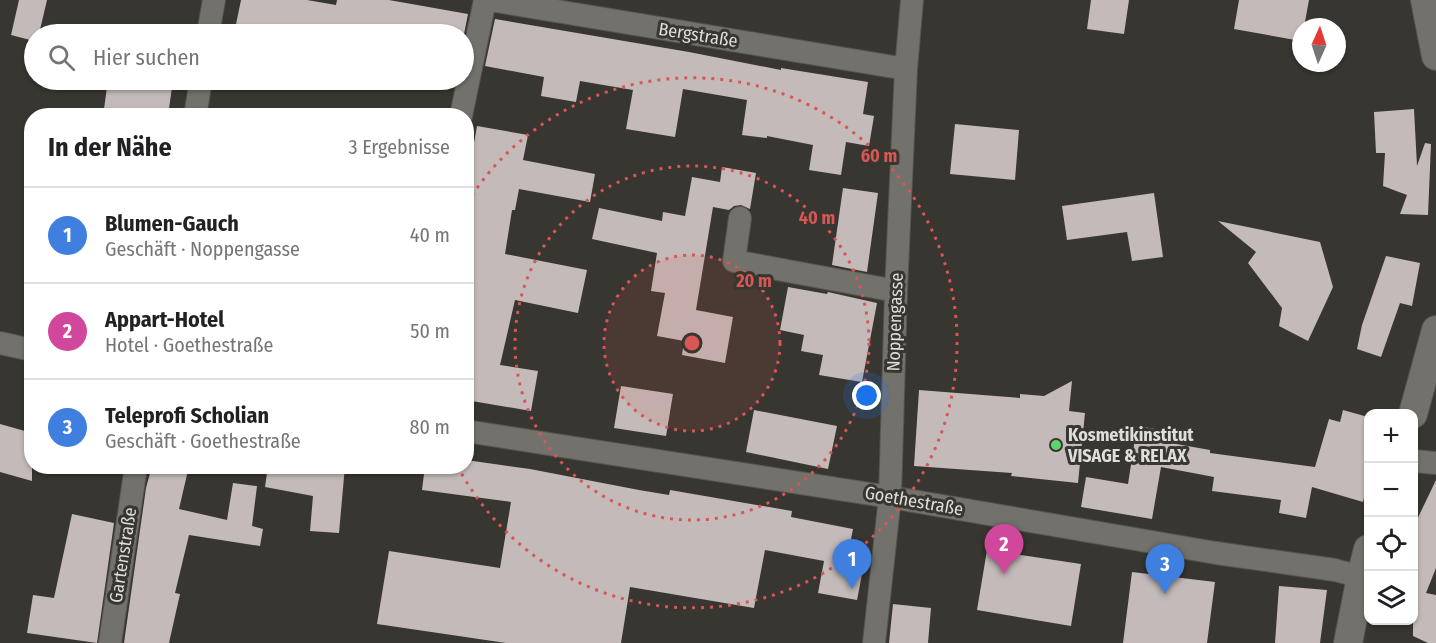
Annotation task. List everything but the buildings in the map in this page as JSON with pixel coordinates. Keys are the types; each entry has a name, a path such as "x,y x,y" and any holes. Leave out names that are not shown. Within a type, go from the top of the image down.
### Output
{"street":[{"path":"210,24 214,0"},
{"path":"474,53 485,0"},
{"name":"Bergstraße","path":"490,0 906,69"},
{"name":"Noppengasse","path":"874,643 890,497 896,291 906,69 912,0"},
{"path":"1425,0 1436,56"},
{"path":"196,108 199,90"},
{"path":"463,108 466,90"},
{"path":"740,218 734,261 896,291"},
{"path":"1414,409 1436,330"},
{"path":"0,343 24,348"},
{"name":"Goethestraße","path":"474,432 890,497 1216,553 1335,570 1361,577"},
{"path":"1418,461 1436,463"},
{"name":"Gartenstraße","path":"110,643 135,474"},
{"path":"1348,643 1364,565"}],"place":[{"name":"Kosmetikinstitut VISAGE & RELAX","path":"1056,445"},
{"name":"Appart-Hotel","path":"1004,574"},
{"name":"Blumen-Gauch","path":"852,589"},
{"name":"Teleprofi Scholian","path":"1165,594"}]}
